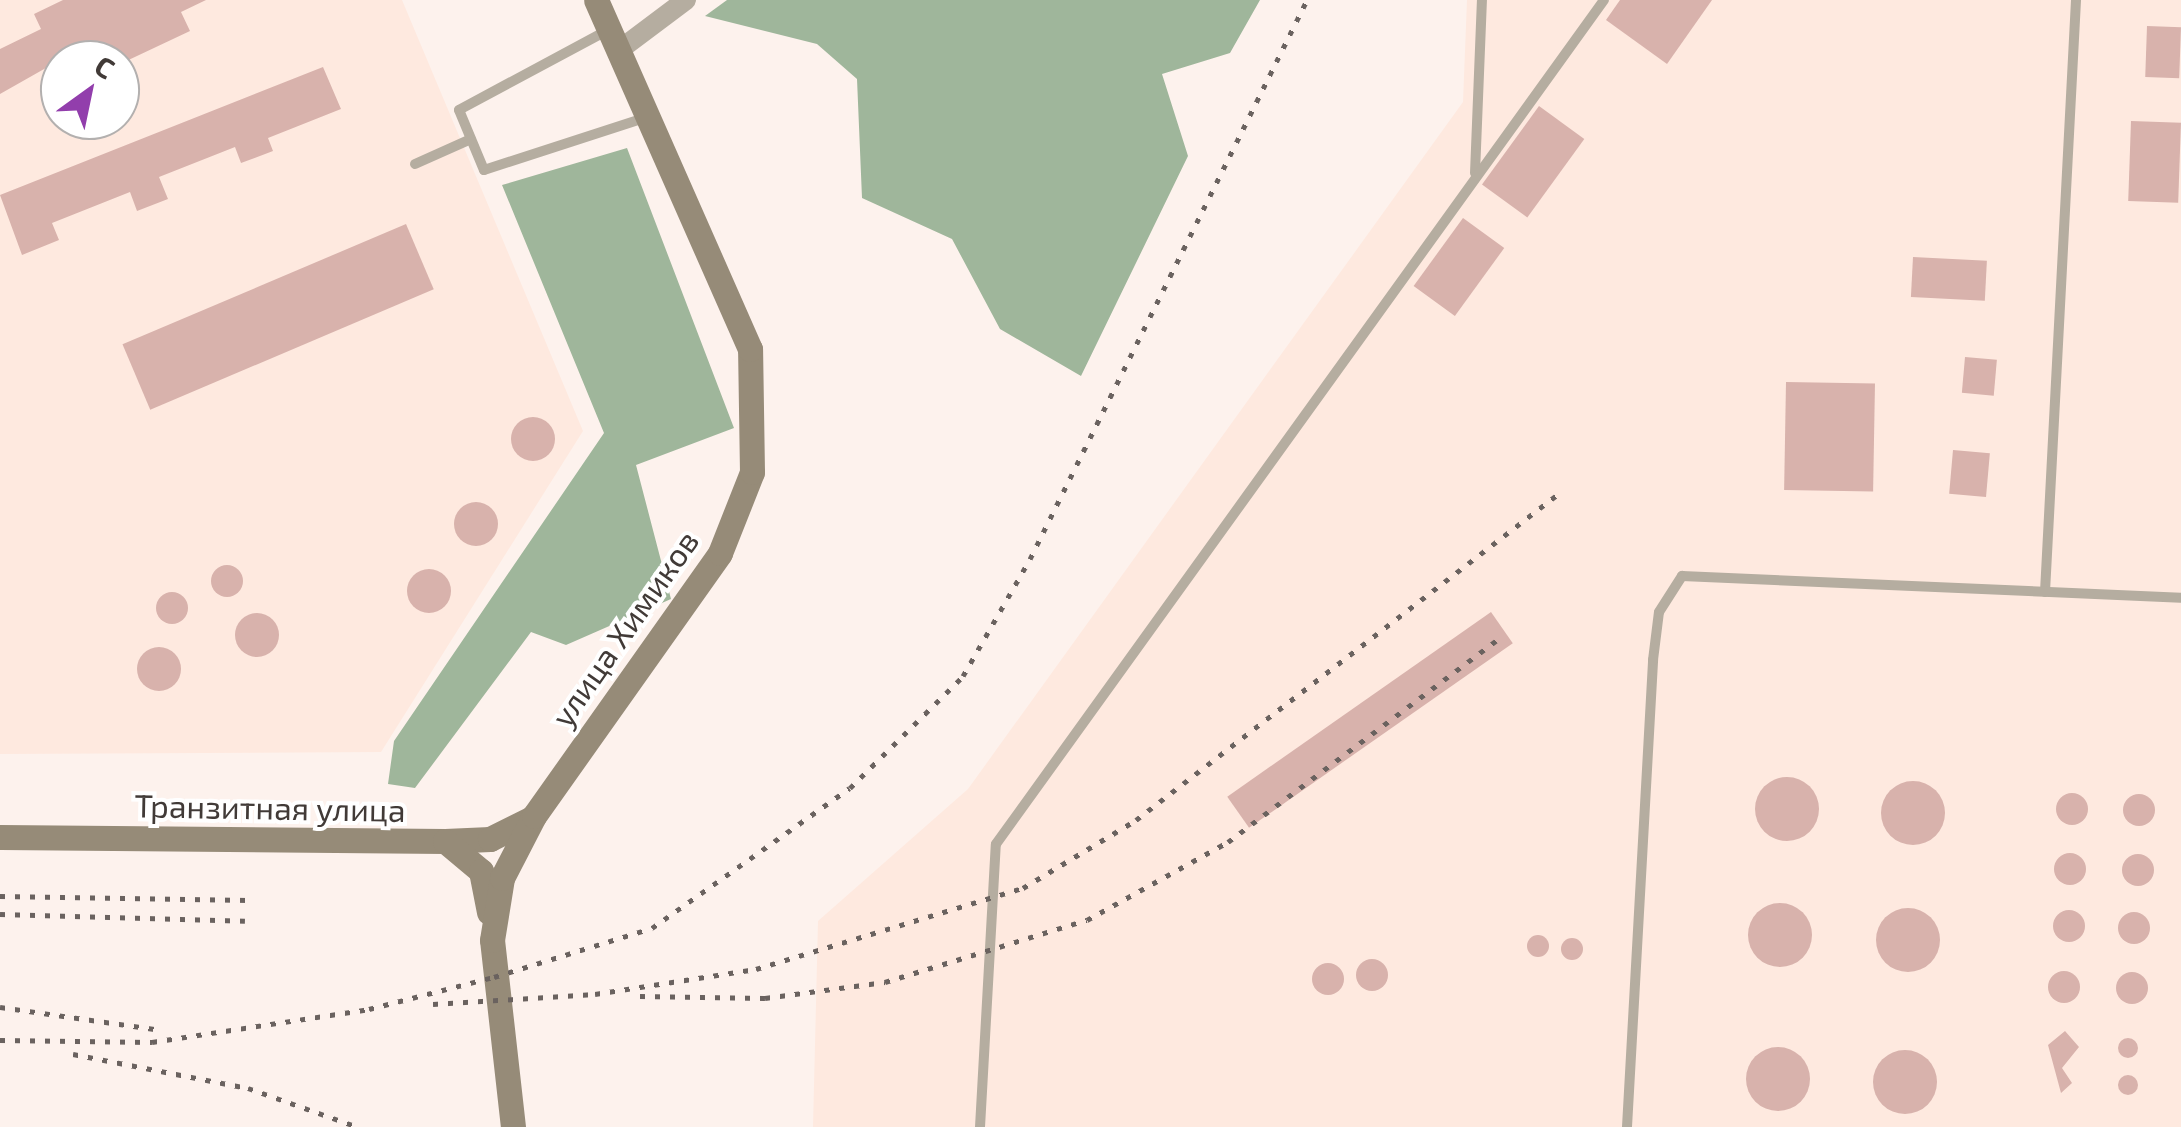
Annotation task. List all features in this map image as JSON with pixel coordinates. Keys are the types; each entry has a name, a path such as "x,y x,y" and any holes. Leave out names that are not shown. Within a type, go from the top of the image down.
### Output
{"street":[{"name":"улица Химиков","path":"513,1127 492,940 502,878 534,816 720,552 752,472 750,349 596,0"},
{"path":"613,41 686,0"},
{"name":"Транзитная улица","path":"0,837 444,841 504,835 534,816"},
{"path":"444,841 481,872 492,940"}],"lane":[{"path":"1475,173 1482,0"},
{"path":"980,1127 996,844 1475,173 1604,0"},
{"path":"2045,592 2076,0"},
{"path":"613,41 458,110 484,170 647,117"},
{"path":"414,164 471,139"},
{"path":"1627,1127 1653,660 1658,612 1682,576 2181,598"}],"shaded area":[{"path":"0,0 402,0 583,431 381,752 0,754"},
{"path":"1467,0 2181,0 2181,1127 813,1127 818,921 968,789 1463,102"}],"green space":[{"path":"727,0 1260,0 1230,53 1162,74 1188,156 1081,376 1000,329 952,239 862,198 857,79 817,44 705,16"},
{"path":"627,148 734,428 636,465 671,599 566,645 531,632 415,788 388,784 394,741 604,433 502,185"}],"building":[{"path":"63,0 206,0 181,12 190,31 140,55 140,40 40,40 40,71 0,94 0,49 41,29 34,14"},
{"path":"1620,0 1712,0 1667,64 1606,20"},
{"path":"2147,26 2181,27 2179,78 2145,77"},
{"path":"323,67 341,109 268,138 273,151 241,163 235,147 159,177 168,199 137,211 130,192 52,223 59,240 22,255 0,195"},
{"path":"1539,106 1584,139 1527,217 1482,184"},
{"path":"2131,121 2181,123 2178,203 2128,201"},
{"path":"1463,218 1504,248 1455,316 1414,286"},
{"path":"406,224 434,289 150,410 122,344"},
{"path":"1913,257 1987,261 1985,301 1911,297"},
{"path":"1965,357 1997,360 1994,396 1962,393"},
{"path":"1786,382 1875,384 1873,492 1784,490"},
{"path":"533,417 548,424 555,439 548,454 533,461 518,454 511,439 518,424"},
{"path":"1953,450 1990,453 1986,497 1949,494"},
{"path":"476,502 491,509 498,524 491,539 476,546 461,539 454,524 461,509"},
{"path":"227,565 239,569 243,581 239,593 227,597 215,593 211,581 215,569"},
{"path":"429,569 444,576 451,591 444,606 429,613 414,606 407,591 414,576"},
{"path":"172,592 183,597 188,608 183,619 172,624 161,619 156,608 161,597"},
{"path":"1491,612 1513,643 1249,828 1227,797"},
{"path":"257,613 273,619 279,635 273,651 257,657 241,651 235,635 241,619"},
{"path":"159,647 175,653 181,669 175,685 159,691 143,685 137,669 143,653"},
{"path":"1787,777 1810,786 1819,809 1810,832 1787,841 1764,832 1755,809 1764,786"},
{"path":"1913,781 1936,790 1945,813 1936,836 1913,845 1890,836 1881,813 1890,790"},
{"path":"2072,793 2083,798 2088,809 2083,820 2072,825 2061,820 2056,809 2061,798"},
{"path":"2139,794 2150,799 2155,810 2150,821 2139,826 2128,821 2123,810 2128,799"},
{"path":"2070,853 2081,858 2086,869 2081,880 2070,885 2059,880 2054,869 2059,858"},
{"path":"2138,854 2149,859 2154,870 2149,881 2138,886 2127,881 2122,870 2127,859"},
{"path":"1780,903 1803,912 1812,935 1803,958 1780,967 1757,958 1748,935 1757,912"},
{"path":"1908,908 1931,917 1940,940 1931,963 1908,972 1885,963 1876,940 1885,917"},
{"path":"2069,910 2080,915 2085,926 2080,937 2069,942 2058,937 2053,926 2058,915"},
{"path":"2134,912 2145,917 2150,928 2145,939 2134,944 2123,939 2118,928 2123,917"},
{"path":"1538,935 1546,938 1546,954 1538,957 1530,954 1527,946 1530,938"},
{"path":"1572,938 1580,941 1580,957 1572,960 1564,957 1561,949 1564,941"},
{"path":"1372,959 1384,963 1388,975 1384,987 1372,991 1360,987 1356,975 1360,963"},
{"path":"1328,963 1340,967 1344,979 1340,991 1328,995 1316,991 1312,979 1316,967"},
{"path":"2064,971 2075,976 2080,987 2075,998 2064,1003 2053,998 2048,987 2053,976"},
{"path":"2132,972 2143,977 2148,988 2143,999 2132,1004 2121,999 2116,988 2121,977"},
{"path":"2065,1031 2079,1047 2062,1068 2072,1083 2061,1093 2048,1045"},
{"path":"2128,1038 2138,1048 2128,1058 2118,1048"},
{"path":"1778,1047 1801,1056 1810,1079 1801,1102 1778,1111 1755,1102 1746,1079 1755,1056"},
{"path":"1905,1050 1928,1059 1937,1082 1928,1105 1905,1114 1882,1105 1873,1082 1882,1059"},
{"path":"2128,1075 2138,1085 2128,1095 2118,1085"}],"railway":[{"path":"0,1040 152,1042 369,1009 494,977 652,928 850,788 963,676 1030,559 1307,0"},
{"path":"433,1004 595,994 756,969 1023,888 1136,820 1562,491"},
{"path":"640,996 765,998 885,982 1087,920 1228,842 1501,637"},
{"path":"0,896 249,900"},
{"path":"0,914 245,921"},
{"path":"0,1007 154,1029"},
{"path":"73,1054 248,1088 358,1127"}]}
